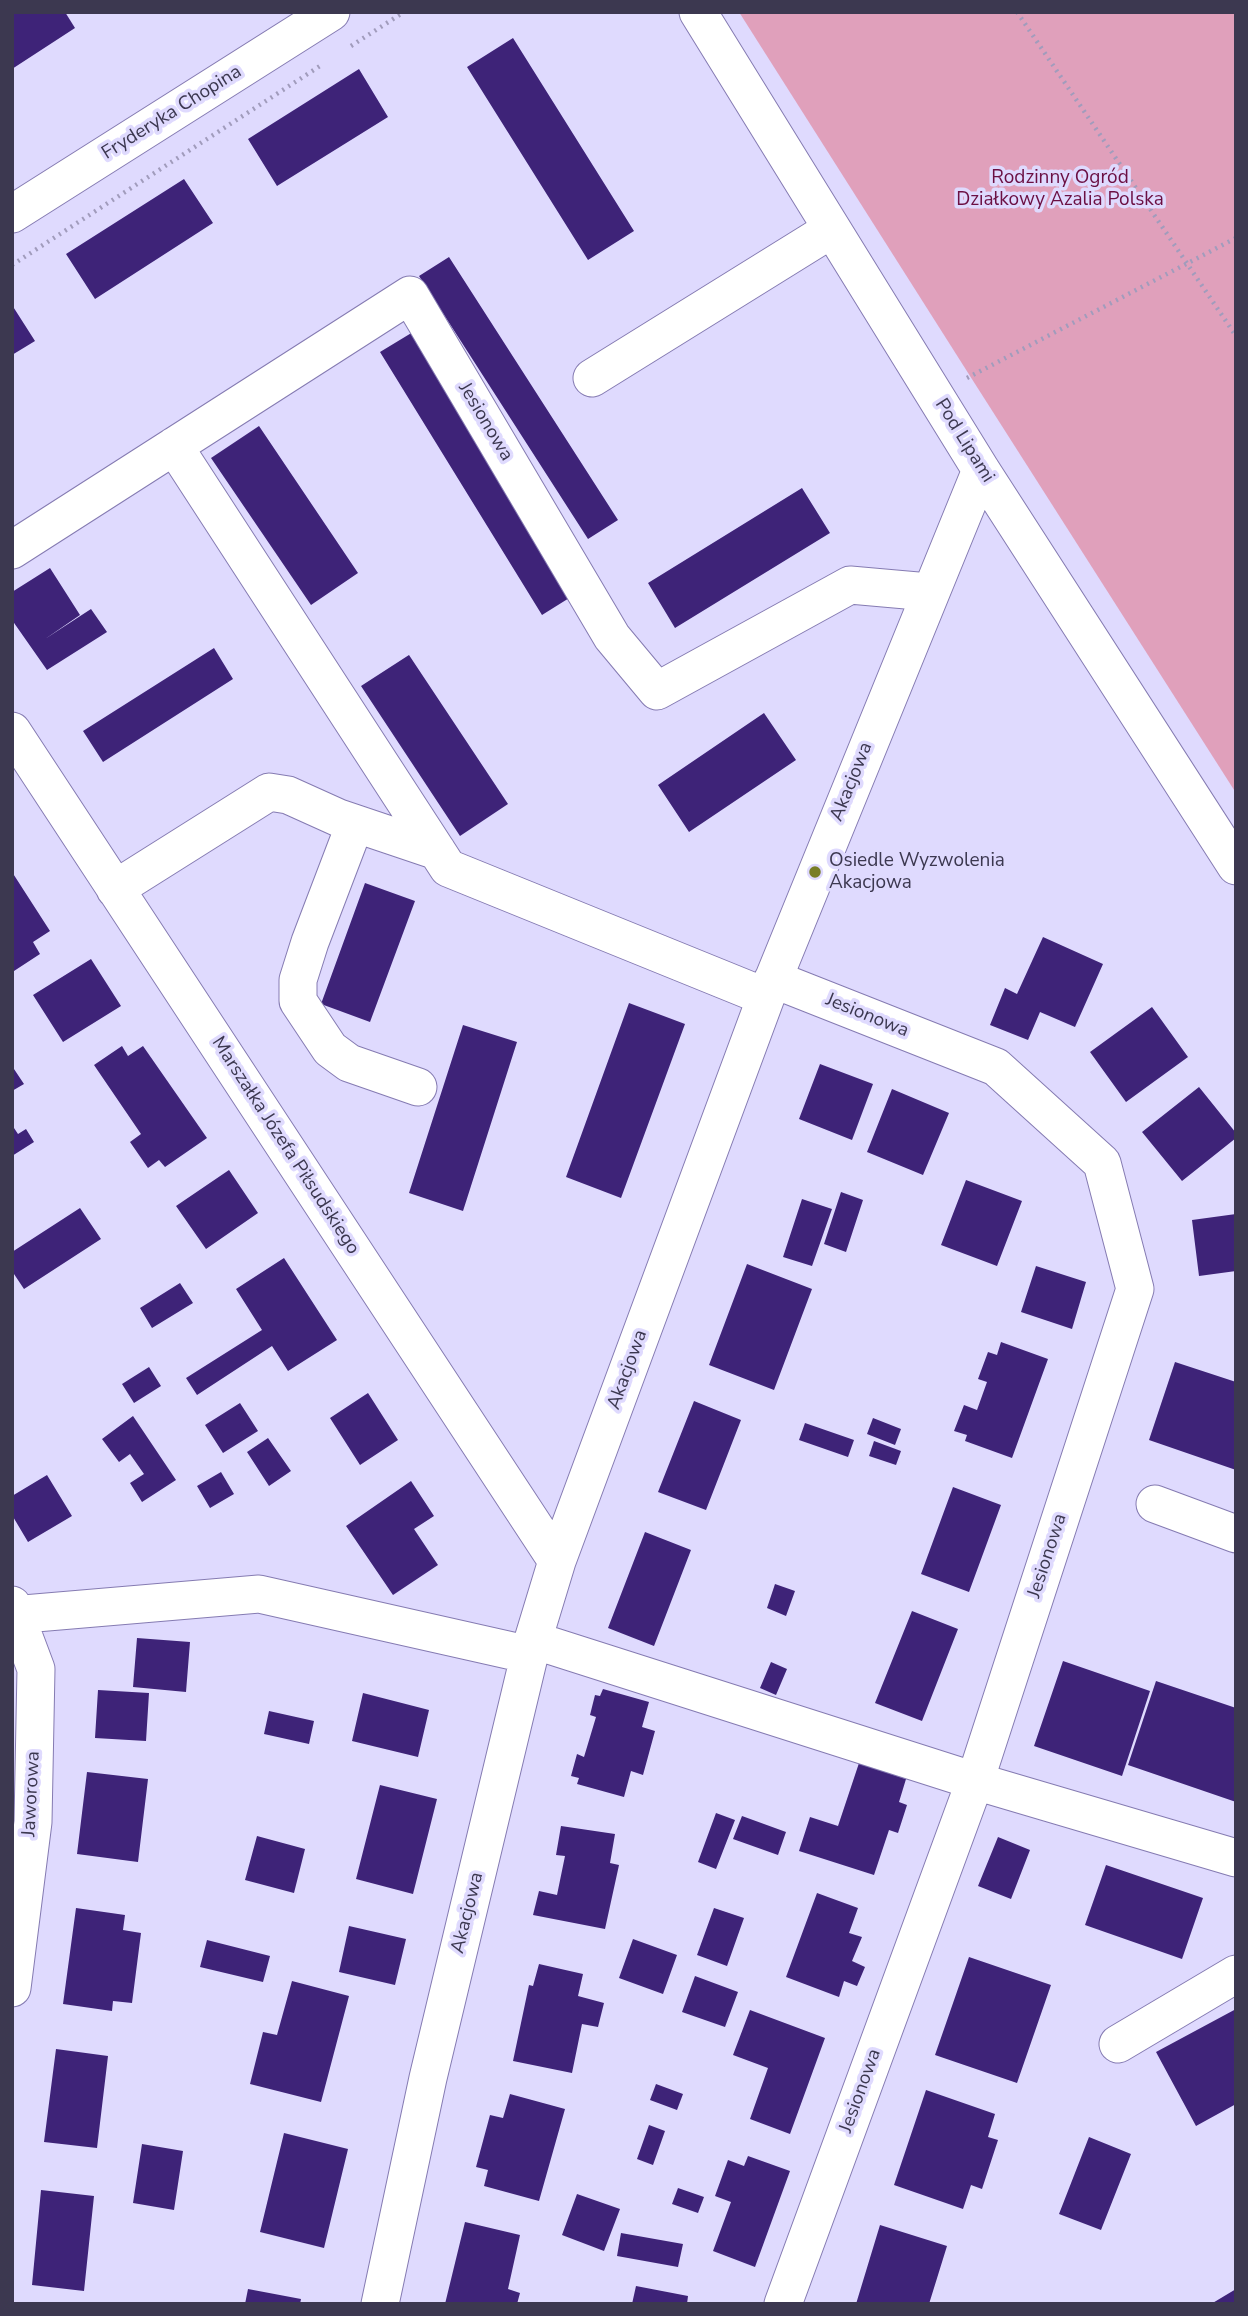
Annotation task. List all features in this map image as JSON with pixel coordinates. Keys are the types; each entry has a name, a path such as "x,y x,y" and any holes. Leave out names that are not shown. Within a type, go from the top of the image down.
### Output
{"street":[{"name":"Fryderyka Chopina","path":"12,214 331,12"},
{"name":"Pod Lipami","path":"698,12 981,470 1236,866"},
{"path":"592,378 832,229"},
{"name":"Jesionowa","path":"12,550 410,296 612,637 657,691 850,585 929,592"},
{"path":"174,446 437,851"},
{"name":"Akacjowa","path":"380,2304 428,2078 532,1648 558,1561 769,988 981,470"},
{"name":"Marszałka Józefa Piłsudskiego","path":"12,731 558,1561"},
{"path":"116,889 269,792 288,795 355,824 437,851"},
{"path":"355,824 310,942 299,981 299,1001 330,1049 349,1063 418,1087"},
{"name":"Jesionowa","path":"437,851 448,868 769,988 996,1067 1101,1163 1135,1289 975,1781 783,2304"},
{"path":"1155,1504 1236,1534"},
{"path":"14,1611 259,1594 532,1648 1236,1858"},
{"name":"Jaworowa","path":"12,1988 33,1822 36,1670 14,1611"},
{"path":"1118,2045 1236,1974"}],"path":[{"path":"346,49 404,12"},
{"path":"1017,12 1236,336"},
{"path":"12,265 323,64"},
{"path":"936,396 1236,238"}],"green space":[{"name":"Rodzinny Ogród Działkowy Azalia Polska","path":"739,12 1236,12 1236,793 970,376"}],"building":[{"path":"12,12 65,12 75,28 12,69"},
{"path":"513,38 634,231 588,260 467,67"},
{"path":"359,69 388,117 277,186 248,139"},
{"path":"184,179 213,223 95,299 66,254"},
{"path":"449,257 618,520 588,539 419,276"},
{"path":"12,305 35,341 12,355"},
{"path":"413,332 574,595 542,615 380,352"},
{"path":"259,426 358,573 311,605 211,458"},
{"path":"802,488 830,533 675,628 648,583"},
{"path":"50,568 80,615 45,639 91,609 107,632 47,670 12,620 12,592"},
{"path":"214,648 233,679 103,762 83,731"},
{"path":"409,655 508,804 460,836 361,686"},
{"path":"764,713 796,760 689,832 658,785"},
{"path":"12,872 50,931 33,942 40,954 14,971"},
{"path":"365,883 415,901 370,1022 321,1004"},
{"path":"1043,937 1103,964 1075,1027 1040,1012 1028,1040 990,1025 1005,988 1017,994"},
{"path":"91,959 121,1006 63,1042 33,995"},
{"path":"629,1003 685,1024 621,1198 566,1177"},
{"path":"1152,1007 1188,1057 1126,1102 1090,1052"},
{"path":"463,1025 517,1042 463,1211 409,1193"},
{"path":"122,1046 128,1056 143,1046 207,1138 165,1167 159,1160 148,1168 130,1142 141,1134 94,1065"},
{"path":"820,1064 873,1084 852,1140 799,1119"},
{"path":"12,1066 24,1084 12,1091"},
{"path":"1199,1087 1236,1133 1236,1138 1182,1181 1142,1132"},
{"path":"892,1089 949,1113 923,1175 867,1152"},
{"path":"12,1125 18,1134 26,1129 34,1142 12,1156"},
{"path":"229,1170 258,1213 206,1249 176,1206"},
{"path":"966,1180 1022,1201 997,1266 941,1245"},
{"path":"841,1192 863,1200 846,1252 824,1244"},
{"path":"802,1199 832,1209 812,1266 783,1257"},
{"path":"80,1208 101,1239 24,1289 12,1271 12,1252"},
{"path":"1236,1214 1236,1271 1199,1276 1192,1220"},
{"path":"284,1258 337,1340 288,1371 272,1346 197,1395 186,1378 262,1330 236,1289"},
{"path":"747,1264 812,1289 774,1390 709,1365"},
{"path":"1036,1266 1086,1282 1072,1329 1021,1312"},
{"path":"180,1283 193,1303 152,1328 140,1308"},
{"path":"1001,1342 1048,1359 1012,1458 965,1441 967,1435 954,1431 964,1405 977,1410 987,1382 978,1379 988,1352 997,1355"},
{"path":"1175,1362 1236,1382 1236,1470 1149,1440"},
{"path":"149,1367 161,1386 134,1403 122,1384"},
{"path":"368,1393 398,1440 360,1465 330,1418"},
{"path":"694,1401 741,1420 706,1510 658,1492"},
{"path":"240,1403 258,1431 223,1453 205,1425"},
{"path":"133,1416 176,1480 142,1502 130,1483 144,1474 130,1454 119,1462 102,1439"},
{"path":"873,1418 901,1429 895,1445 867,1434"},
{"path":"805,1423 854,1440 848,1457 799,1440"},
{"path":"268,1438 291,1471 269,1486 247,1452"},
{"path":"874,1441 901,1451 896,1465 869,1456"},
{"path":"221,1472 234,1494 210,1508 197,1486"},
{"path":"47,1475 72,1516 28,1542 12,1515 12,1496"},
{"path":"411,1481 434,1516 414,1529 438,1565 393,1595 346,1526"},
{"path":"953,1487 1001,1505 969,1592 921,1574"},
{"path":"645,1532 691,1550 654,1646 608,1628"},
{"path":"775,1584 795,1591 786,1616 767,1608"},
{"path":"912,1611 958,1629 922,1721 875,1703"},
{"path":"137,1638 190,1642 186,1692 133,1687"},
{"path":"1063,1661 1150,1691 1122,1776 1034,1746"},
{"path":"771,1662 787,1669 776,1695 760,1688"},
{"path":"1156,1681 1236,1708 1236,1802 1128,1765"},
{"path":"603,1689 649,1702 642,1727 655,1731 643,1775 631,1771 624,1797 577,1784 579,1778 571,1776 577,1754 584,1757 596,1717 590,1715 595,1695 600,1696"},
{"path":"98,1690 149,1693 146,1741 95,1738"},
{"path":"363,1693 429,1710 418,1757 352,1741"},
{"path":"269,1711 314,1721 309,1744 264,1734"},
{"path":"859,1763 906,1779 899,1802 907,1805 898,1833 889,1830 874,1875 799,1851 810,1817 838,1826"},
{"path":"87,1772 148,1779 138,1862 77,1854"},
{"path":"380,1785 437,1799 413,1894 356,1879"},
{"path":"716,1813 735,1820 716,1869 698,1862"},
{"path":"742,1816 786,1832 778,1855 733,1839"},
{"path":"561,1826 615,1834 610,1863 619,1865 605,1929 533,1915 539,1891 557,1895 565,1856 556,1855"},
{"path":"257,1836 305,1849 294,1893 245,1880"},
{"path":"998,1837 1030,1850 1011,1899 978,1886"},
{"path":"1106,1865 1203,1898 1182,1959 1085,1925"},
{"path":"817,1893 858,1908 849,1933 862,1937 852,1961 865,1967 857,1986 844,1981 839,1997 786,1977"},
{"path":"76,1908 125,1915 123,1930 141,1933 132,2003 113,2001 112,2011 63,2004"},
{"path":"714,1908 744,1918 727,1966 697,1955"},
{"path":"349,1926 406,1939 395,1985 339,1972"},
{"path":"633,1939 677,1955 663,1994 619,1978"},
{"path":"207,1940 270,1956 263,1982 200,1967"},
{"path":"969,1957 1051,1985 1017,2083 935,2055"},
{"path":"539,1964 583,1974 578,1996 604,2003 598,2027 582,2024 572,2073 513,2061 529,1985 533,1986"},
{"path":"695,1976 738,1992 725,2027 682,2012"},
{"path":"292,1981 349,1996 321,2102 250,2084 263,2032 277,2035"},
{"path":"1236,2009 1236,2104 1196,2126 1156,2052"},
{"path":"750,2010 825,2038 790,2134 750,2119 768,2068 733,2055"},
{"path":"56,2049 108,2056 97,2148 44,2142"},
{"path":"656,2084 683,2094 677,2110 650,2100"},
{"path":"926,2090 995,2114 988,2137 998,2140 982,2189 971,2185 963,2209 894,2185"},
{"path":"510,2094 565,2109 539,2201 484,2186 488,2170 476,2167 490,2115 503,2118"},
{"path":"649,2125 665,2131 653,2165 637,2159"},
{"path":"284,2133 348,2149 324,2248 260,2232"},
{"path":"1089,2137 1131,2154 1101,2230 1059,2214"},
{"path":"142,2144 183,2151 174,2210 133,2203"},
{"path":"748,2156 790,2171 755,2267 713,2251 731,2202 715,2196 728,2160 744,2166"},
{"path":"678,2188 704,2197 698,2213 672,2204"},
{"path":"41,2190 94,2196 84,2291 32,2285"},
{"path":"577,2194 620,2209 604,2251 562,2235"},
{"path":"465,2222 520,2235 508,2289 520,2293 517,2304 445,2304"},
{"path":"880,2225 947,2246 929,2304 856,2304"},
{"path":"621,2233 683,2244 678,2267 617,2256"},
{"path":"636,2286 688,2296 687,2304 632,2304"},
{"path":"248,2289 301,2299 300,2304 245,2304"},
{"path":"1236,2289 1236,2304 1211,2304"}],"place":[{"name":"Osiedle Wyzwolenia Akacjowa","path":"815,872"}]}
